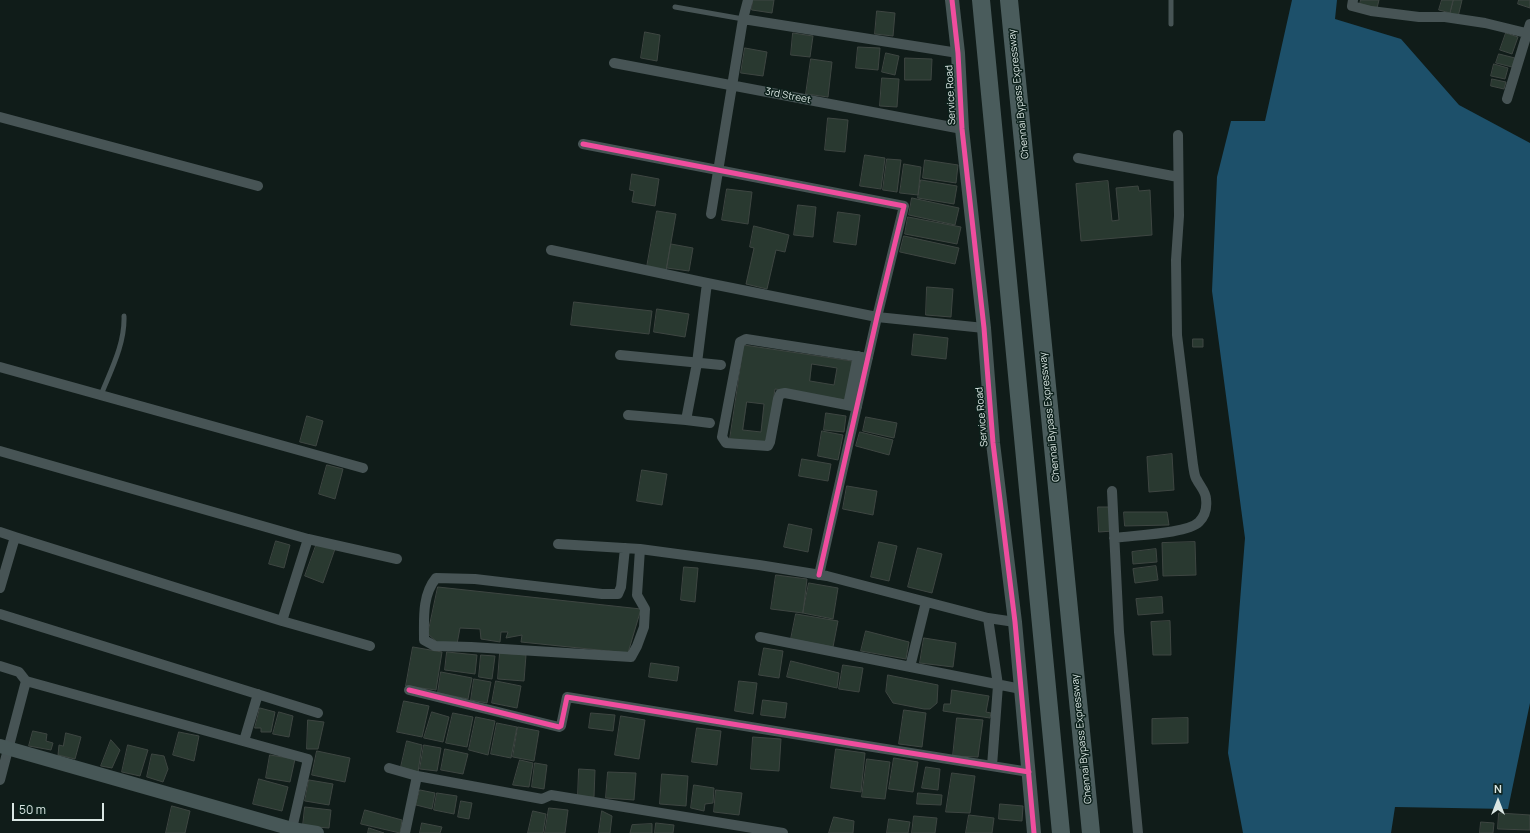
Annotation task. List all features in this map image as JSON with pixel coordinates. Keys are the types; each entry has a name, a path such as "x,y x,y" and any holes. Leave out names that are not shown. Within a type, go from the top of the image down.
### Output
{"highway":[{"path":"981,0 1062,833"},
{"name":"Chennai Bypass Expressway","path":"1009,0 1091,833"}],"street":[{"path":"711,214 743,19 748,0"},
{"name":"Service Road","path":"952,0 958,53 962,129 984,328 993,443 1015,622 1034,833"},
{"path":"1353,0 1352,6 1371,11 1419,17 1445,17 1528,28 1507,99"},
{"path":"743,19 958,53"},
{"name":"3rd Street","path":"614,63 962,129"},
{"path":"0,117 258,186"},
{"path":"1114,538 1182,530 1198,523 1204,515 1206,507 1206,498 1196,479 1193,465 1177,335 1176,260 1178,216 1178,135"},
{"path":"583,144 904,206 868,358 852,406"},
{"path":"1078,158 1178,177"},
{"path":"551,250 877,317 984,328"},
{"path":"686,420 697,363 707,283"},
{"path":"852,406 785,393 780,394 768,446 726,443 723,441 722,436 740,342 746,339 868,358"},
{"path":"620,355 721,365"},
{"path":"819,575 852,406 858,356"},
{"path":"0,367 363,468"},
{"path":"628,415 710,423"},
{"path":"0,451 308,539 397,560"},
{"path":"1112,491 1119,632 1138,833"},
{"path":"0,532 282,621 370,646"},
{"path":"0,588 15,537"},
{"path":"282,621 308,539"},
{"path":"558,544 640,549 819,575 988,618 1015,622"},
{"path":"625,548 621,587 618,594 602,594 475,579 436,578 429,587 424,613 424,640 435,646 630,657 637,646 644,627 644,609 637,595 640,549"},
{"path":"910,667 926,602"},
{"path":"0,614 318,713"},
{"path":"988,618 998,684 992,766"},
{"path":"760,637 1021,689"},
{"path":"0,666 19,672 26,681 308,759 291,831"},
{"path":"0,780 4,747 26,681"},
{"path":"410,690 559,728 561,726 567,697 663,714 1028,772"},
{"path":"244,741 258,694"},
{"path":"4,747 291,831 317,833"},
{"path":"388,768 418,776 542,799 551,795 783,833"},
{"path":"405,833 418,776"}],"lane":[{"path":"1170,0 1171,24"},
{"path":"675,7 743,19"},
{"path":"101,395 120,346 124,327 124,316"}],"water":[{"path":"1292,0 1337,0 1335,19 1401,39 1459,105 1530,143 1530,703 1508,809 1395,807 1391,833 1243,833 1228,753 1245,538 1212,291 1217,177 1231,121 1265,121"}],"building":[{"path":"753,0 774,0 772,13 752,10"},
{"path":"1361,0 1379,0 1377,8 1360,4"},
{"path":"1442,0 1453,0 1450,13 1439,10"},
{"path":"1454,0 1462,0 1458,17 1450,15"},
{"path":"1519,0 1530,0 1530,8 1518,4"},
{"path":"877,11 895,13 893,36 875,34"},
{"path":"645,32 660,35 657,61 641,58"},
{"path":"793,33 813,36 810,57 791,55"},
{"path":"1506,33 1518,37 1512,54 1500,50"},
{"path":"858,47 880,48 878,70 856,68"},
{"path":"745,48 767,52 763,76 741,73"},
{"path":"886,53 899,56 895,75 882,72"},
{"path":"1499,54 1515,58 1512,67 1496,63"},
{"path":"905,58 932,59 931,80 905,80"},
{"path":"811,59 832,62 828,97 806,94"},
{"path":"1494,64 1508,68 1505,79 1491,76"},
{"path":"882,78 899,79 897,107 880,106"},
{"path":"1492,79 1506,82 1504,89 1491,86"},
{"path":"828,118 848,120 845,152 825,150"},
{"path":"865,155 885,158 881,189 860,186"},
{"path":"887,159 901,160 897,192 883,190"},
{"path":"925,160 958,165 956,183 923,178"},
{"path":"904,164 921,167 918,195 900,193"},
{"path":"632,174 659,179 655,206 632,202 634,191 630,190"},
{"path":"921,180 957,186 954,204 918,198"},
{"path":"1108,181 1112,221 1119,220 1116,188 1138,186 1139,191 1150,190 1152,235 1081,241 1076,184"},
{"path":"727,189 752,192 748,224 722,220"},
{"path":"912,198 959,208 955,225 909,215"},
{"path":"798,205 816,207 813,237 794,235"},
{"path":"657,211 676,214 666,271 647,267"},
{"path":"838,212 860,215 856,245 834,242"},
{"path":"908,217 961,227 957,244 905,234"},
{"path":"754,226 789,235 785,252 776,250 767,289 746,284 754,248 750,247"},
{"path":"904,236 959,248 955,264 900,252"},
{"path":"671,244 693,248 689,271 667,268"},
{"path":"927,287 953,289 951,317 926,315"},
{"path":"574,302 652,311 649,334 571,325"},
{"path":"657,309 689,314 685,337 654,332"},
{"path":"914,334 948,338 946,359 912,355"},
{"path":"1193,339 1203,339 1203,347 1193,347"},
{"path":"744,345 852,361 846,400 775,389 767,443 730,439","holes":["812,364 837,368 834,385 810,381","747,402 764,404 761,432 743,430"]},
{"path":"826,413 846,416 844,432 824,430"},
{"path":"307,416 323,421 316,446 300,442"},
{"path":"866,417 897,423 894,438 863,431"},
{"path":"822,431 843,435 838,460 818,456"},
{"path":"860,432 893,440 889,455 856,446"},
{"path":"1172,454 1174,490 1149,492 1147,457"},
{"path":"802,459 831,464 828,481 799,476"},
{"path":"327,465 343,469 335,499 319,494"},
{"path":"642,470 667,474 662,505 637,501"},
{"path":"847,486 877,491 873,515 843,509"},
{"path":"1098,507 1112,507 1113,531 1099,532"},
{"path":"1124,512 1167,512 1169,525 1125,526"},
{"path":"789,524 812,529 808,552 784,547"},
{"path":"276,541 290,545 284,568 269,564"},
{"path":"879,542 897,546 889,581 871,577"},
{"path":"1195,542 1196,575 1163,576 1162,543"},
{"path":"317,543 335,549 323,583 305,576"},
{"path":"918,548 942,554 932,593 908,587"},
{"path":"1156,549 1157,562 1133,564 1132,552"},
{"path":"1156,566 1158,580 1135,583 1133,569"},
{"path":"684,567 698,568 695,602 681,600"},
{"path":"776,575 807,579 803,613 771,609"},
{"path":"809,583 838,588 833,619 803,613"},
{"path":"438,587 641,609 628,653 521,642 522,635 506,638 508,632 501,632 500,642 481,639 480,629 460,628 457,644 438,643 428,634"},
{"path":"1162,597 1163,613 1138,615 1136,599"},
{"path":"796,614 838,621 833,647 791,639"},
{"path":"1170,621 1171,655 1153,655 1151,622"},
{"path":"866,631 909,642 906,659 861,651"},
{"path":"924,638 956,643 953,667 920,663"},
{"path":"413,647 442,652 436,690 406,686"},
{"path":"764,648 783,651 779,678 759,675"},
{"path":"447,652 477,655 475,674 445,670"},
{"path":"500,653 526,655 524,681 498,679"},
{"path":"481,655 495,656 492,679 479,677"},
{"path":"791,661 839,673 837,688 787,677"},
{"path":"651,663 679,667 677,681 649,677"},
{"path":"843,665 863,668 859,692 839,689"},
{"path":"441,672 472,678 468,699 438,693"},
{"path":"888,675 938,685 937,703 930,709 924,709 893,703 886,692"},
{"path":"474,679 491,682 487,703 471,700"},
{"path":"496,681 521,686 517,708 492,703"},
{"path":"739,681 757,683 753,714 735,711"},
{"path":"952,690 989,696 986,712 991,713 990,718 943,711 944,704 950,704"},
{"path":"763,700 787,703 785,718 761,715"},
{"path":"404,701 429,706 422,737 397,732"},
{"path":"260,708 275,712 271,732 261,732 261,728 255,728"},
{"path":"904,710 926,713 922,747 899,744"},
{"path":"279,712 293,716 289,737 273,734"},
{"path":"432,712 449,717 443,742 424,738"},
{"path":"453,713 473,717 467,747 446,743"},
{"path":"591,713 615,715 613,731 589,728"},
{"path":"621,716 645,720 639,759 615,755"},
{"path":"476,717 495,721 488,755 469,750"},
{"path":"957,718 983,720 978,757 953,756"},
{"path":"1188,718 1188,743 1152,744 1152,719"},
{"path":"308,720 324,722 318,749 307,749"},
{"path":"497,723 517,727 511,758 491,754"},
{"path":"518,727 539,731 534,761 513,757"},
{"path":"697,728 721,731 717,765 692,762"},
{"path":"33,731 47,734 46,741 53,743 51,750 29,746"},
{"path":"179,732 199,736 194,761 173,755"},
{"path":"66,733 81,737 75,759 58,755 59,745 63,746"},
{"path":"753,737 781,739 779,771 751,769"},
{"path":"111,740 120,750 112,768 101,766"},
{"path":"407,741 422,745 418,772 401,767"},
{"path":"128,745 148,750 140,776 122,772"},
{"path":"424,745 441,748 437,771 420,769"},
{"path":"445,749 468,754 463,774 441,770"},
{"path":"836,749 865,753 861,792 831,788"},
{"path":"317,751 350,758 345,782 312,775"},
{"path":"152,754 164,756 168,769 163,782 147,777"},
{"path":"270,755 295,759 290,782 266,778"},
{"path":"894,758 918,762 913,792 889,789"},
{"path":"867,759 890,762 885,799 862,797"},
{"path":"520,760 533,763 529,787 513,785"},
{"path":"535,763 547,765 544,789 532,787"},
{"path":"926,767 940,769 938,790 922,788"},
{"path":"579,769 595,770 594,797 578,796"},
{"path":"608,772 636,773 634,800 606,798"},
{"path":"952,773 975,776 970,813 946,812"},
{"path":"662,774 688,776 686,806 660,804"},
{"path":"259,779 288,787 282,811 253,804"},
{"path":"309,780 333,784 329,805 305,801"},
{"path":"694,785 714,788 713,803 705,804 704,811 691,808"},
{"path":"420,790 435,793 432,809 416,805"},
{"path":"716,790 742,793 739,815 714,812"},
{"path":"437,793 457,796 454,814 434,810"},
{"path":"918,793 942,795 941,805 917,804"},
{"path":"461,801 472,803 469,819 458,817"},
{"path":"1000,804 1023,806 1022,821 999,819"},
{"path":"172,806 190,811 185,833 166,833"},
{"path":"305,807 331,810 329,828 303,826"},
{"path":"549,808 568,810 565,833 545,833"},
{"path":"365,810 402,820 400,833 361,824"},
{"path":"533,811 546,814 543,833 528,833"},
{"path":"602,811 612,816 610,833 599,833"},
{"path":"1499,813 1530,815 1530,830 1498,829"},
{"path":"969,815 994,818 992,833 966,833"},
{"path":"914,816 937,818 935,833 912,833"},
{"path":"834,817 854,821 853,833 829,833"},
{"path":"889,819 910,822 908,833 887,833"},
{"path":"1481,822 1494,823 1493,833 1480,833"},
{"path":"422,823 442,827 440,833 420,833"},
{"path":"656,823 674,825 673,833 655,833"},
{"path":"652,824 652,833 630,833 632,825"},
{"path":"369,828 384,833 368,833"}],"cycle path":[{"path":"952,0 958,53 962,129 984,328 993,443 1015,622 1034,833"},
{"path":"583,144 904,206 877,317 819,575"},
{"path":"409,690 559,727 561,726 567,697 1029,772"}]}
